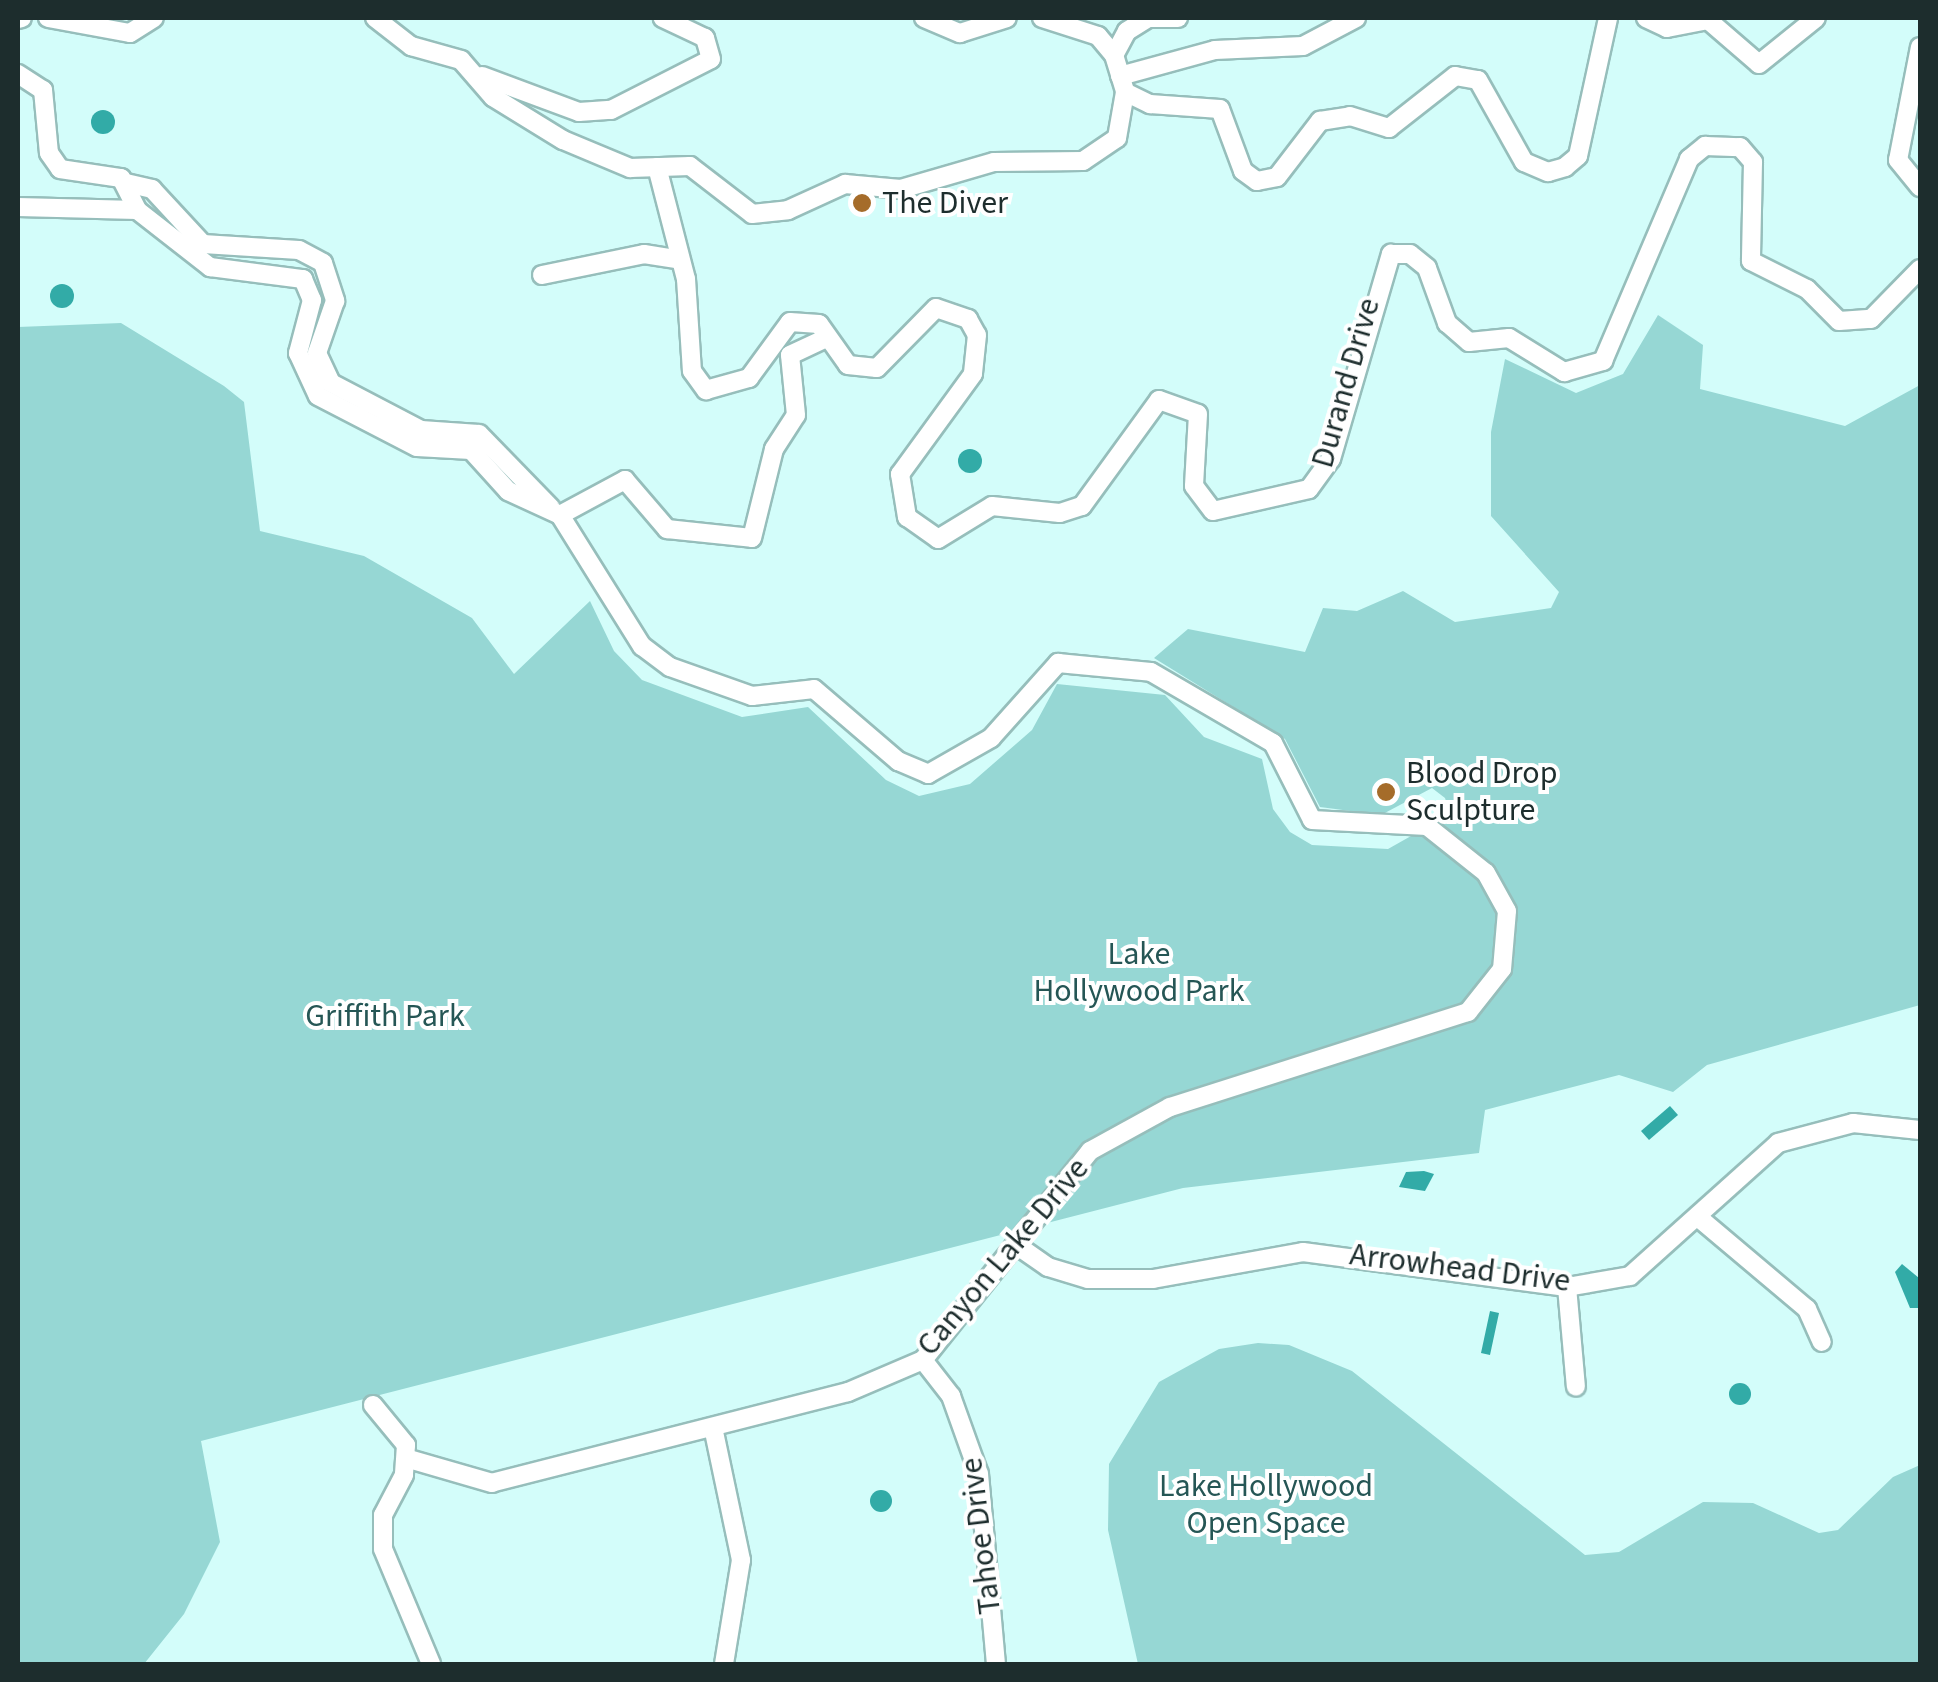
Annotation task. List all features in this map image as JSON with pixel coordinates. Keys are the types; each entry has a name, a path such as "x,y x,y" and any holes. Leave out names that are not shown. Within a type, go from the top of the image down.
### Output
{"street":[{"path":"48,18 130,33 154,18"},
{"path":"375,18 411,46 437,48 482,76 579,112 612,110 712,59 705,38 663,18"},
{"path":"924,18 960,33 1007,18"},
{"path":"482,76 493,97 604,160 656,167 690,166 736,205 770,215 845,184 900,189 994,162 1083,161 1117,138 1123,84 1114,55 1098,36 1042,18"},
{"path":"1114,55 1148,18 1178,18"},
{"path":"1123,84 1215,50 1303,46 1356,18"},
{"path":"1123,84 1150,104 1220,110 1243,170 1257,181 1277,176 1320,121 1350,116 1389,128 1412,116 1436,82 1478,80 1524,162 1548,172 1578,156 1608,18"},
{"path":"1646,18 1667,28 1708,20 1759,64 1816,18"},
{"path":"1920,47 1898,160 1920,188"},
{"path":"18,74 43,90 48,153 60,169 126,183 141,181 214,249 299,250 323,264 336,288 318,354 330,383 422,430 479,434 556,511"},
{"name":"Durand Drive","path":"824,339 848,364 877,368 936,308 968,319 977,335 974,374 900,474 908,517 938,539 992,506 1060,513 1082,506 1160,400 1198,414 1194,486 1214,510 1309,490 1331,459 1391,254 1410,254 1426,268 1447,324 1470,342 1509,338 1564,372 1603,361 1689,158 1706,146 1740,147 1753,162 1751,261 1807,289 1839,321 1871,319 1920,269"},
{"path":"126,183 137,210 210,268 278,268 303,279 312,300 298,353 309,385 330,405 417,447 471,450 508,492 556,511 625,480 668,529 752,538 774,449 796,415 790,355 824,339 819,324 790,322 749,378 706,390 692,372 680,260 656,167"},
{"path":"18,207 137,210"},
{"path":"154,223 170,211"},
{"path":"542,275 644,254 680,260"},
{"name":"Canyon Lake Drive","path":"409,1459 492,1483 848,1392 924,1360 1066,1173 1135,1122 1454,1020 1482,1000 1508,950 1503,902 1469,856 1417,823 1312,820 1264,735 1150,672 1080,660 1039,675 1000,730 959,763 917,772 824,694 790,688 752,696 659,662 556,511"},
{"name":"Arrowhead Drive","path":"1015,1244 1048,1267 1088,1279 1153,1279 1302,1252 1566,1286 1630,1276 1699,1218 1778,1142 1854,1124 1920,1130"},
{"path":"1699,1218 1807,1309 1822,1342"},
{"path":"1566,1286 1576,1387"},
{"name":"Tahoe Drive","path":"924,1360 951,1396 979,1474 996,1664"},
{"path":"374,1406 409,1459 387,1500 383,1549 431,1664"},
{"path":"713,1427 740,1560 724,1664"}],"green space":[{"name":"Griffith Park","path":"1658,315 1703,345 1700,389 1845,426 1920,385 1920,1005 1707,1065 1673,1092 1619,1075 1485,1110 1479,1153 1183,1188 201,1441 220,1542 184,1614 144,1664 18,1664 18,327 121,323 224,386 244,402 260,531 364,556 472,618 514,674 590,601 614,651 642,680 742,717 808,707 886,780 919,796 970,784 1032,730 1057,684 1165,695 1204,737 1262,759 1273,809 1290,832 1312,845 1388,849 1450,814 1445,798 1432,788 1381,815 1320,807 1285,739 1154,658 1188,629 1305,652 1323,608 1357,611 1403,591 1455,622 1551,608 1559,592 1491,516 1491,432 1505,359 1576,393 1623,374"},
{"name":"Lake Hollywood Open Space","path":"1258,1343 1289,1345 1352,1371 1585,1555 1619,1552 1703,1502 1753,1503 1819,1533 1838,1530 1893,1477 1920,1465 1920,1664 1138,1664 1108,1530 1109,1464 1159,1382 1219,1349"}],"shaded area":[{"path":"103,110 112,113 112,131 103,134 94,131 91,122 94,113"},
{"path":"62,284 74,296 62,308 50,296"},
{"path":"970,449 982,461 970,473 958,461"},
{"path":"1670,1106 1678,1115 1649,1140 1641,1131"},
{"path":"1406,1172 1434,1174 1425,1191 1399,1187"},
{"path":"1902,1264 1919,1278 1920,1308 1910,1308 1895,1272"},
{"path":"1490,1311 1499,1313 1490,1355 1481,1353"},
{"path":"1740,1383 1748,1386 1748,1402 1740,1405 1732,1402 1729,1394 1732,1386"},
{"path":"877,1490 885,1490 892,1501 885,1512 877,1512 870,1505 870,1497"}],"place":[{"name":"The Diver","path":"862,203"},
{"name":"Blood Drop Sculpture","path":"1386,792"}],"park label":[{"name":"Lake Hollywood Park","path":"1139,974"}]}
